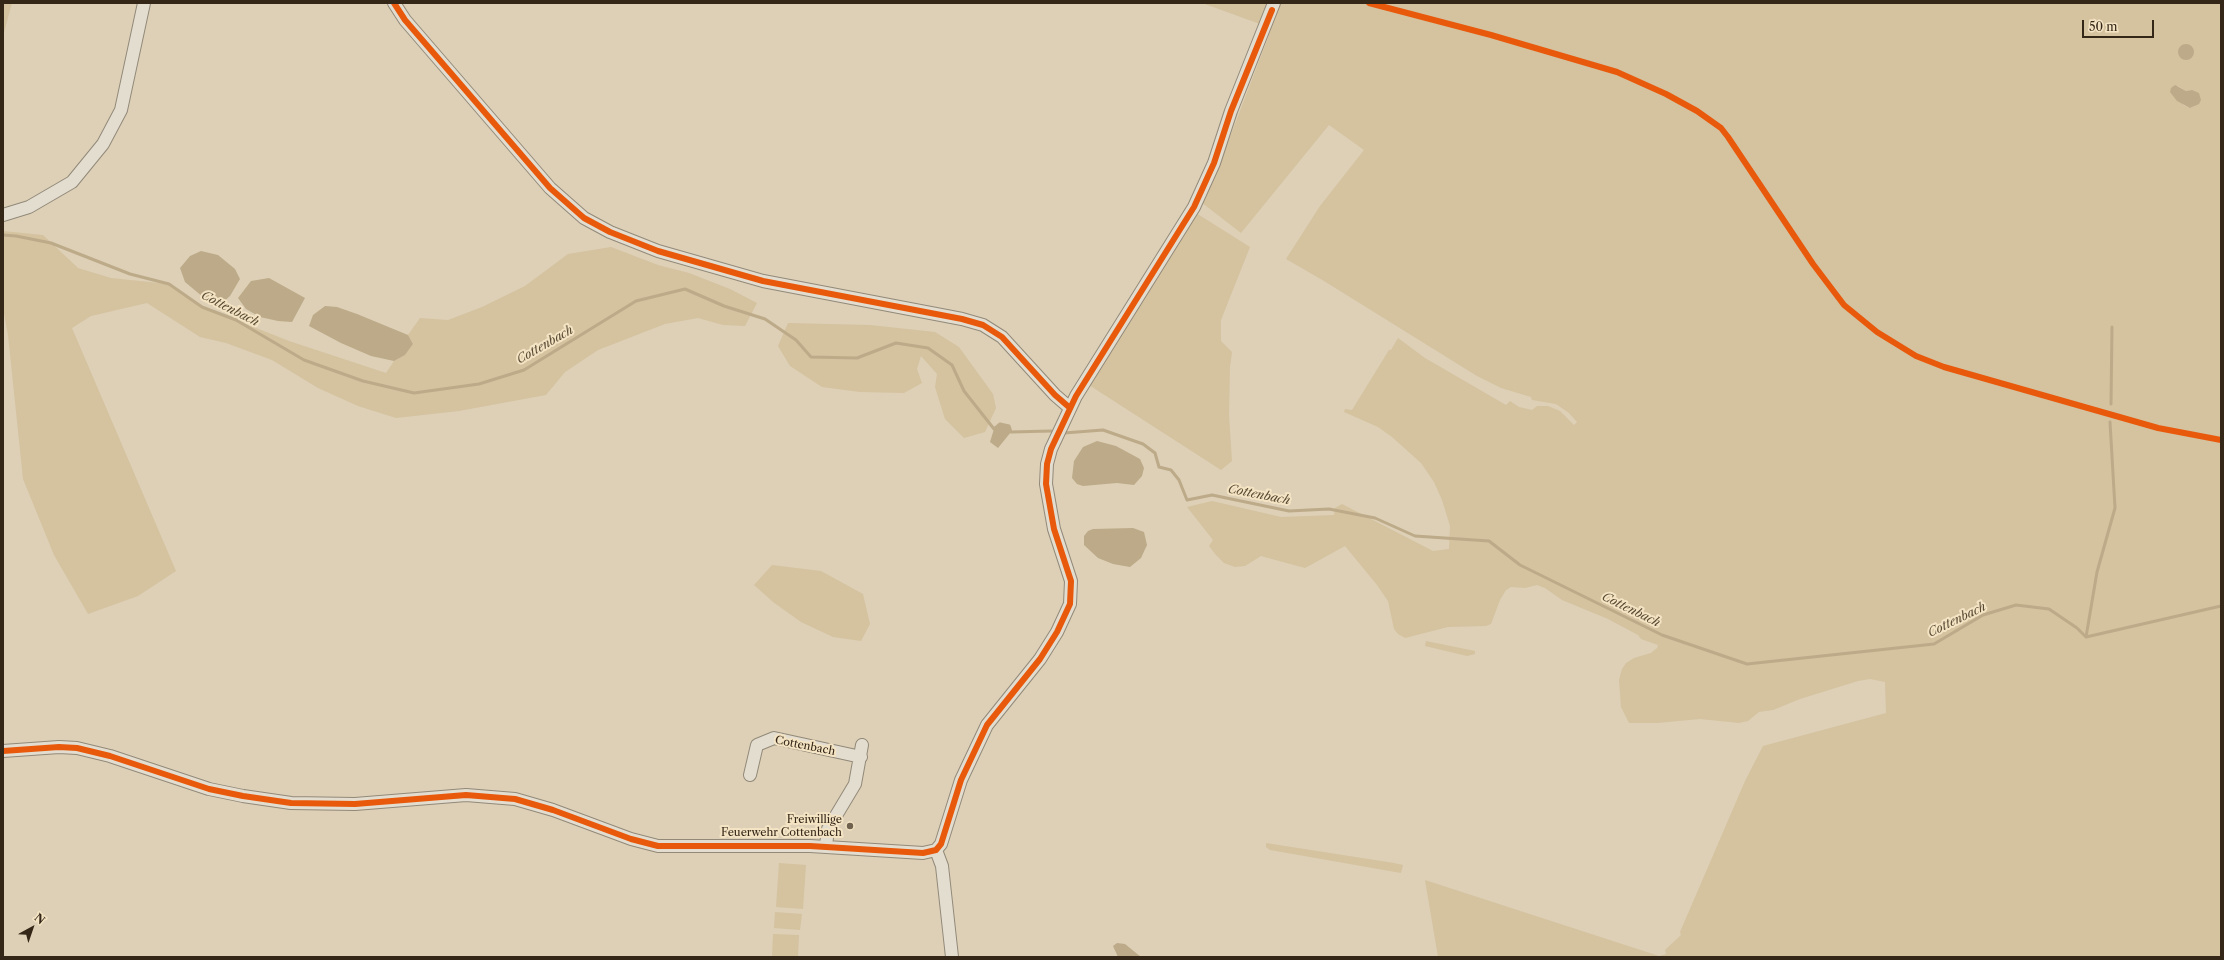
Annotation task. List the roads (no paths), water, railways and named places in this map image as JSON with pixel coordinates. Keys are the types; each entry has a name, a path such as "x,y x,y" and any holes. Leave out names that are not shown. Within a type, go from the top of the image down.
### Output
{"street":[{"path":"3,215 29,208 72,182 103,144 122,110 144,3"},
{"path":"394,3 405,20 550,188 584,218 610,232 658,251 763,281 962,319 983,325 1002,337 1055,395 1070,408"},
{"path":"3,752 59,747 77,748 110,756 209,789 243,796 291,802 356,804 449,795 501,798 534,804 631,840 658,846 826,846 923,853 936,850 941,844 961,780 987,725 1040,659 1057,632 1070,604 1071,581 1054,528 1046,474 1051,448 1070,408 1194,207 1214,163 1231,111 1274,3"},
{"name":"Cottenbach","path":"750,775 757,745 774,738 862,751 856,784 828,829 826,846"},
{"path":"936,850 942,866 952,957"}],"waterway":[{"name":"Cottenbach","path":"3,235 51,243 130,274 169,284 202,307 236,320 304,360 363,381 414,393 479,384 524,370 636,301 685,289 724,306 765,319 796,340 811,357 857,358 896,343 928,348 952,365 964,391 994,429 1000,424 1009,426 1011,432 1051,431"},
{"path":"2111,404 2112,327"},
{"path":"2086,637 2097,572 2115,508 2110,422"},
{"name":"Cottenbach","path":"1064,433 1103,430 1143,444 1155,453 1159,467 1171,470 1179,480 1187,500 1212,495 1289,511 1329,509 1375,518 1415,536 1489,541 1520,565 1662,635 1747,664 1934,644 1983,615 2016,605 2049,609 2077,628 2086,637"},
{"name":"Cottenbach","path":"2086,637 2221,606"}],"place":[{"name":"Freiwillige Feuerwehr Cottenbach","path":"850,826"}]}
